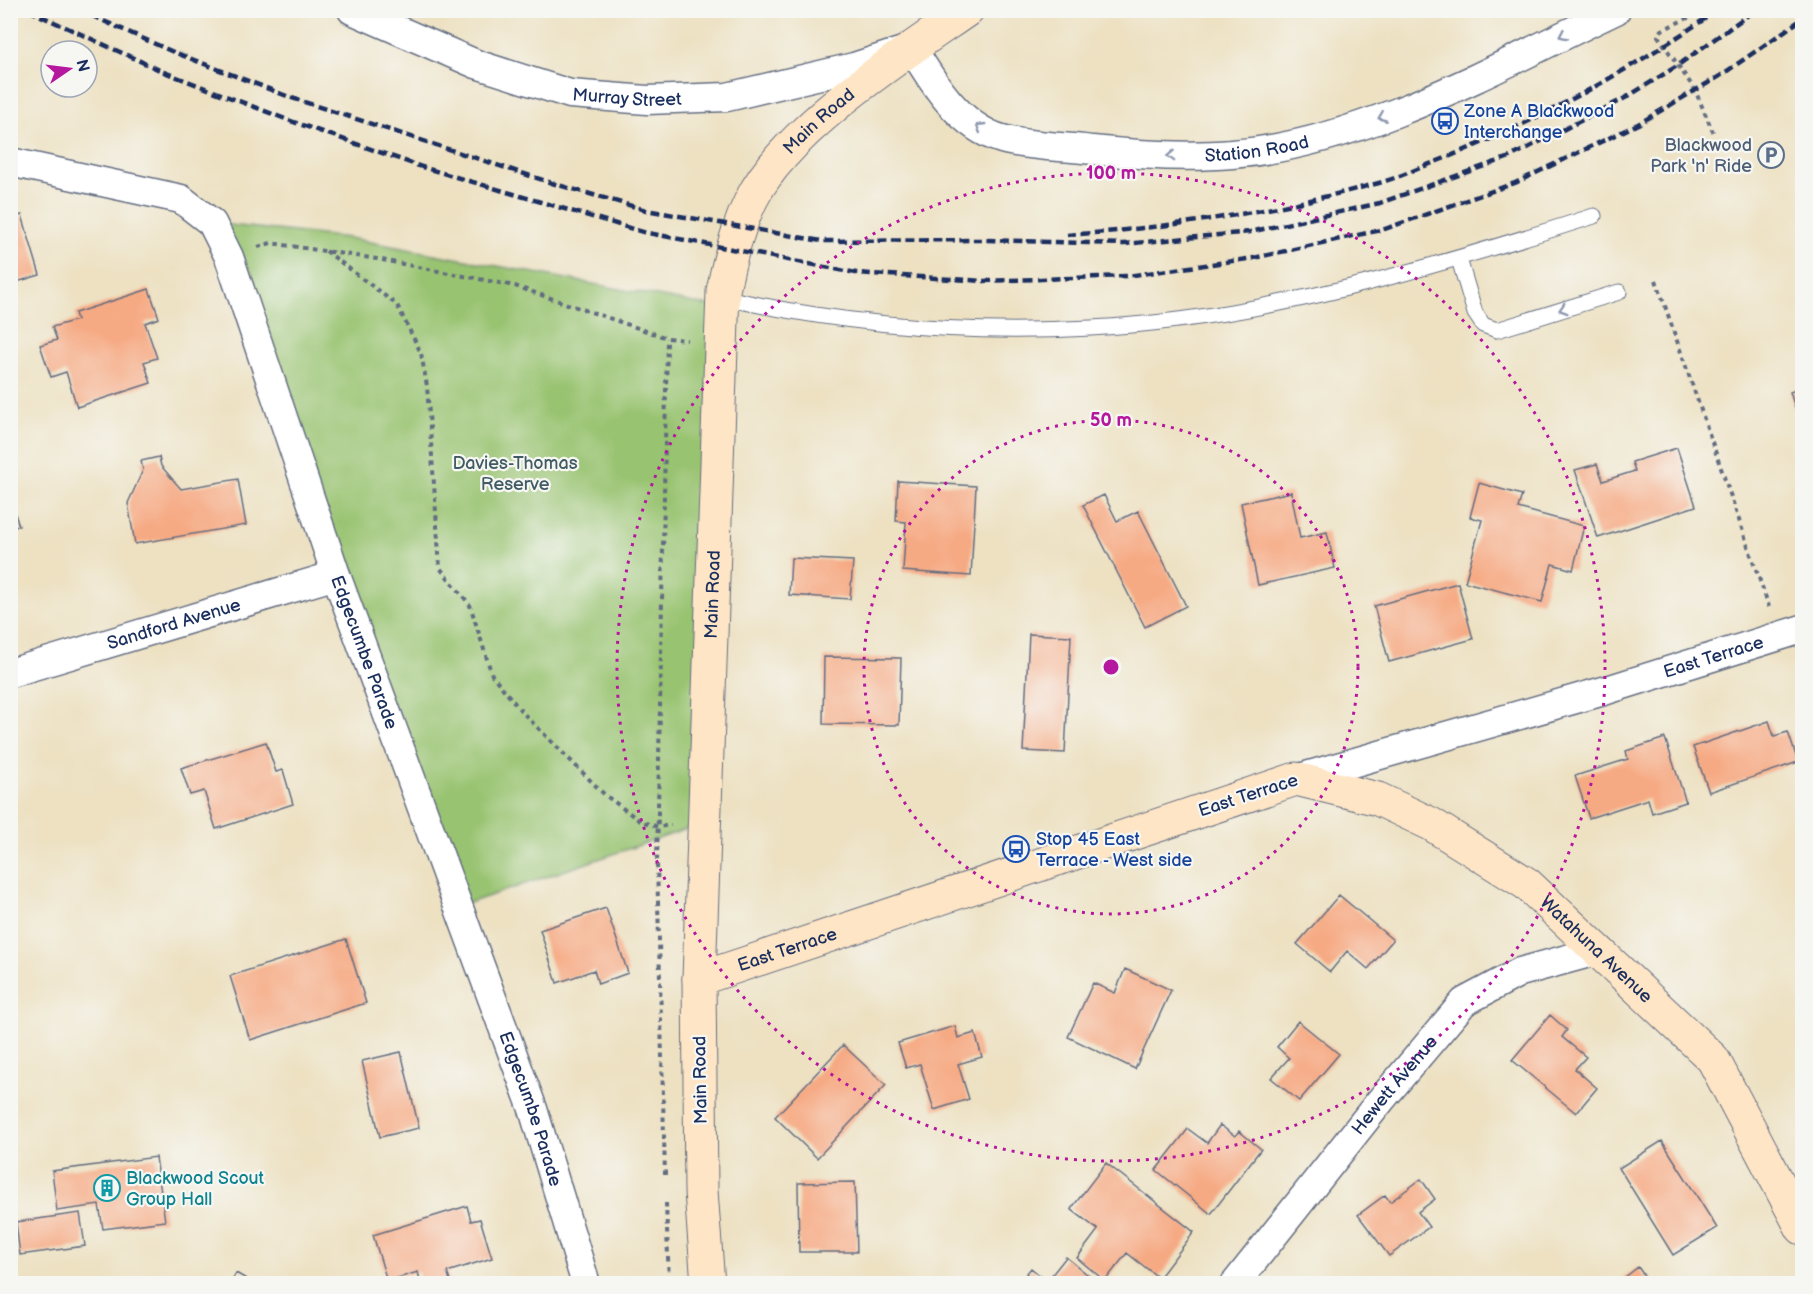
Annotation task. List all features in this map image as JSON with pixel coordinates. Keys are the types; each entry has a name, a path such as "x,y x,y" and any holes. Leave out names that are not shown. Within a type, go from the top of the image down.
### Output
{"main road":[{"name":"Main Road","path":"708,1284 701,1191 699,979 719,342 722,297 731,250 751,199 766,175 805,130 912,48 967,10"},
{"name":"Watahuna Avenue","path":"1296,779 1378,799 1431,824 1527,884 1600,950 1713,1059 1803,1228"},
{"name":"East Terrace","path":"699,979 1296,779"}],"street":[{"name":"Murray Street","path":"352,10 476,64 570,94 647,100 727,97 854,67 912,48"},
{"name":"Station Road","path":"912,48 938,92 975,124 1001,139 1152,157 1233,154 1311,141 1374,121 1616,10"},
{"name":"Edgecumbe Parade","path":"10,162 181,199 212,223 229,257 336,575 530,1098 586,1284"},
{"name":"Sandford Avenue","path":"10,673 336,575"},
{"name":"East Terrace","path":"1296,779 1607,690 1791,632"},
{"name":"Hewett Avenue","path":"1235,1284 1381,1100 1464,1002 1520,972 1600,950"}],"lane":[{"path":"722,297 780,310 880,324 997,331 1093,328 1220,313 1322,293 1459,259 1594,216"},
{"path":"1459,259 1475,313 1483,325 1497,330 1619,292"}],"path":[{"path":"1705,10 1662,30 1658,36 1695,90 1713,132"},
{"path":"229,257 271,243 326,251 515,286 667,338 719,342"},
{"path":"326,251 397,305 421,353 427,386 440,568 470,605 492,675 522,712 605,795 640,821 658,826 705,823"},
{"path":"1656,280 1791,632"},
{"path":"665,1181 658,826 667,338"},
{"path":"665,1192 669,1284"}],"green space":[{"name":"Davies-Thomas Reserve","path":"212,223 349,238 721,308 705,823 460,906"}],"building":[{"path":"22,215 40,275 10,284 10,218"},
{"path":"149,289 159,318 145,323 157,358 144,362 151,383 77,407 66,372 51,377 40,345 57,340 52,327 77,320 75,313"},
{"path":"1802,388 1802,429 1790,392"},
{"path":"1677,448 1696,506 1598,538 1575,470 1597,464 1603,481 1635,471 1632,462"},
{"path":"159,457 161,466 181,489 238,479 246,525 135,544 128,503 143,470 141,461"},
{"path":"898,481 976,486 971,576 903,571 906,522 896,521"},
{"path":"1479,483 1522,495 1518,508 1584,526 1573,570 1552,564 1542,602 1465,582 1482,520 1470,517"},
{"path":"1291,492 1300,538 1327,532 1335,568 1258,585 1241,503"},
{"path":"1104,495 1117,521 1138,511 1186,606 1145,627 1083,505"},
{"path":"10,498 19,526 10,528"},
{"path":"791,558 853,561 850,599 789,595"},
{"path":"1458,583 1473,639 1389,662 1374,606"},
{"path":"1029,634 1071,636 1065,753 1023,751"},
{"path":"824,657 901,658 899,725 823,724"},
{"path":"1769,721 1774,736 1788,732 1798,762 1709,792 1693,747"},
{"path":"1665,738 1686,802 1652,813 1648,799 1589,818 1575,776 1628,759 1626,751"},
{"path":"266,742 276,772 283,770 293,804 216,829 204,791 190,795 181,768"},
{"path":"1339,895 1393,940 1368,969 1347,951 1330,972 1297,944"},
{"path":"606,908 628,973 598,984 594,970 557,983 540,930"},
{"path":"346,939 366,1003 250,1040 230,976"},
{"path":"1125,969 1171,990 1135,1069 1068,1037 1093,983 1115,993"},
{"path":"1550,1015 1567,1030 1562,1037 1586,1057 1575,1069 1597,1088 1576,1113 1512,1060"},
{"path":"1298,1021 1339,1054 1299,1101 1271,1078 1289,1058 1277,1047"},
{"path":"955,1026 958,1038 975,1033 982,1057 958,1064 969,1099 934,1110 920,1064 906,1068 898,1043"},
{"path":"843,1045 886,1085 817,1158 775,1117"},
{"path":"401,1052 419,1128 380,1137 362,1061"},
{"path":"1220,1125 1235,1136 1239,1131 1261,1149 1211,1214 1156,1170 1188,1129 1207,1143"},
{"path":"1662,1141 1717,1228 1673,1255 1619,1168"},
{"name":"Blackwood Scout Group Hall","path":"156,1157 165,1221 103,1229 99,1205 57,1211 52,1171"},
{"path":"1106,1163 1194,1232 1159,1278 1127,1253 1105,1281 1077,1258 1098,1230 1071,1209"},
{"path":"1421,1179 1435,1199 1418,1212 1429,1227 1389,1256 1358,1215 1385,1195 1390,1202"},
{"path":"855,1182 857,1252 799,1252 798,1183"},
{"path":"467,1206 471,1221 480,1219 492,1258 447,1272 451,1284 421,1284 418,1272 387,1281 373,1235"},
{"path":"80,1213 85,1246 20,1255 16,1222"},
{"path":"1066,1257 1099,1284 1018,1284 1031,1268 1047,1281"},
{"path":"1638,1267 1650,1284 1616,1284"},
{"path":"236,1273 255,1284 230,1284"}],"railway":[{"path":"28,10 164,72 288,120 422,167 643,232 856,273 984,281 1127,276 1254,258 1385,229 1515,183 1638,124 1720,76 1802,19"},
{"path":"79,10 171,51 292,98 555,184 646,210 821,241 983,240 1124,244 1250,232 1380,203 1510,157 1627,97 1677,66 1755,10"},
{"path":"1067,235 1144,228 1258,211 1334,195 1403,175 1473,147 1545,113 1616,75 1718,10"}],"place":[{"name":"Zone A Blackwood Interchange","path":"1445,121"},
{"name":"Blackwood Park 'n' Ride","path":"1771,155"},
{"name":"Stop 45 East Terrace - West side","path":"1016,849"},
{"name":"Blackwood Scout Group Hall","path":"107,1188"}]}
